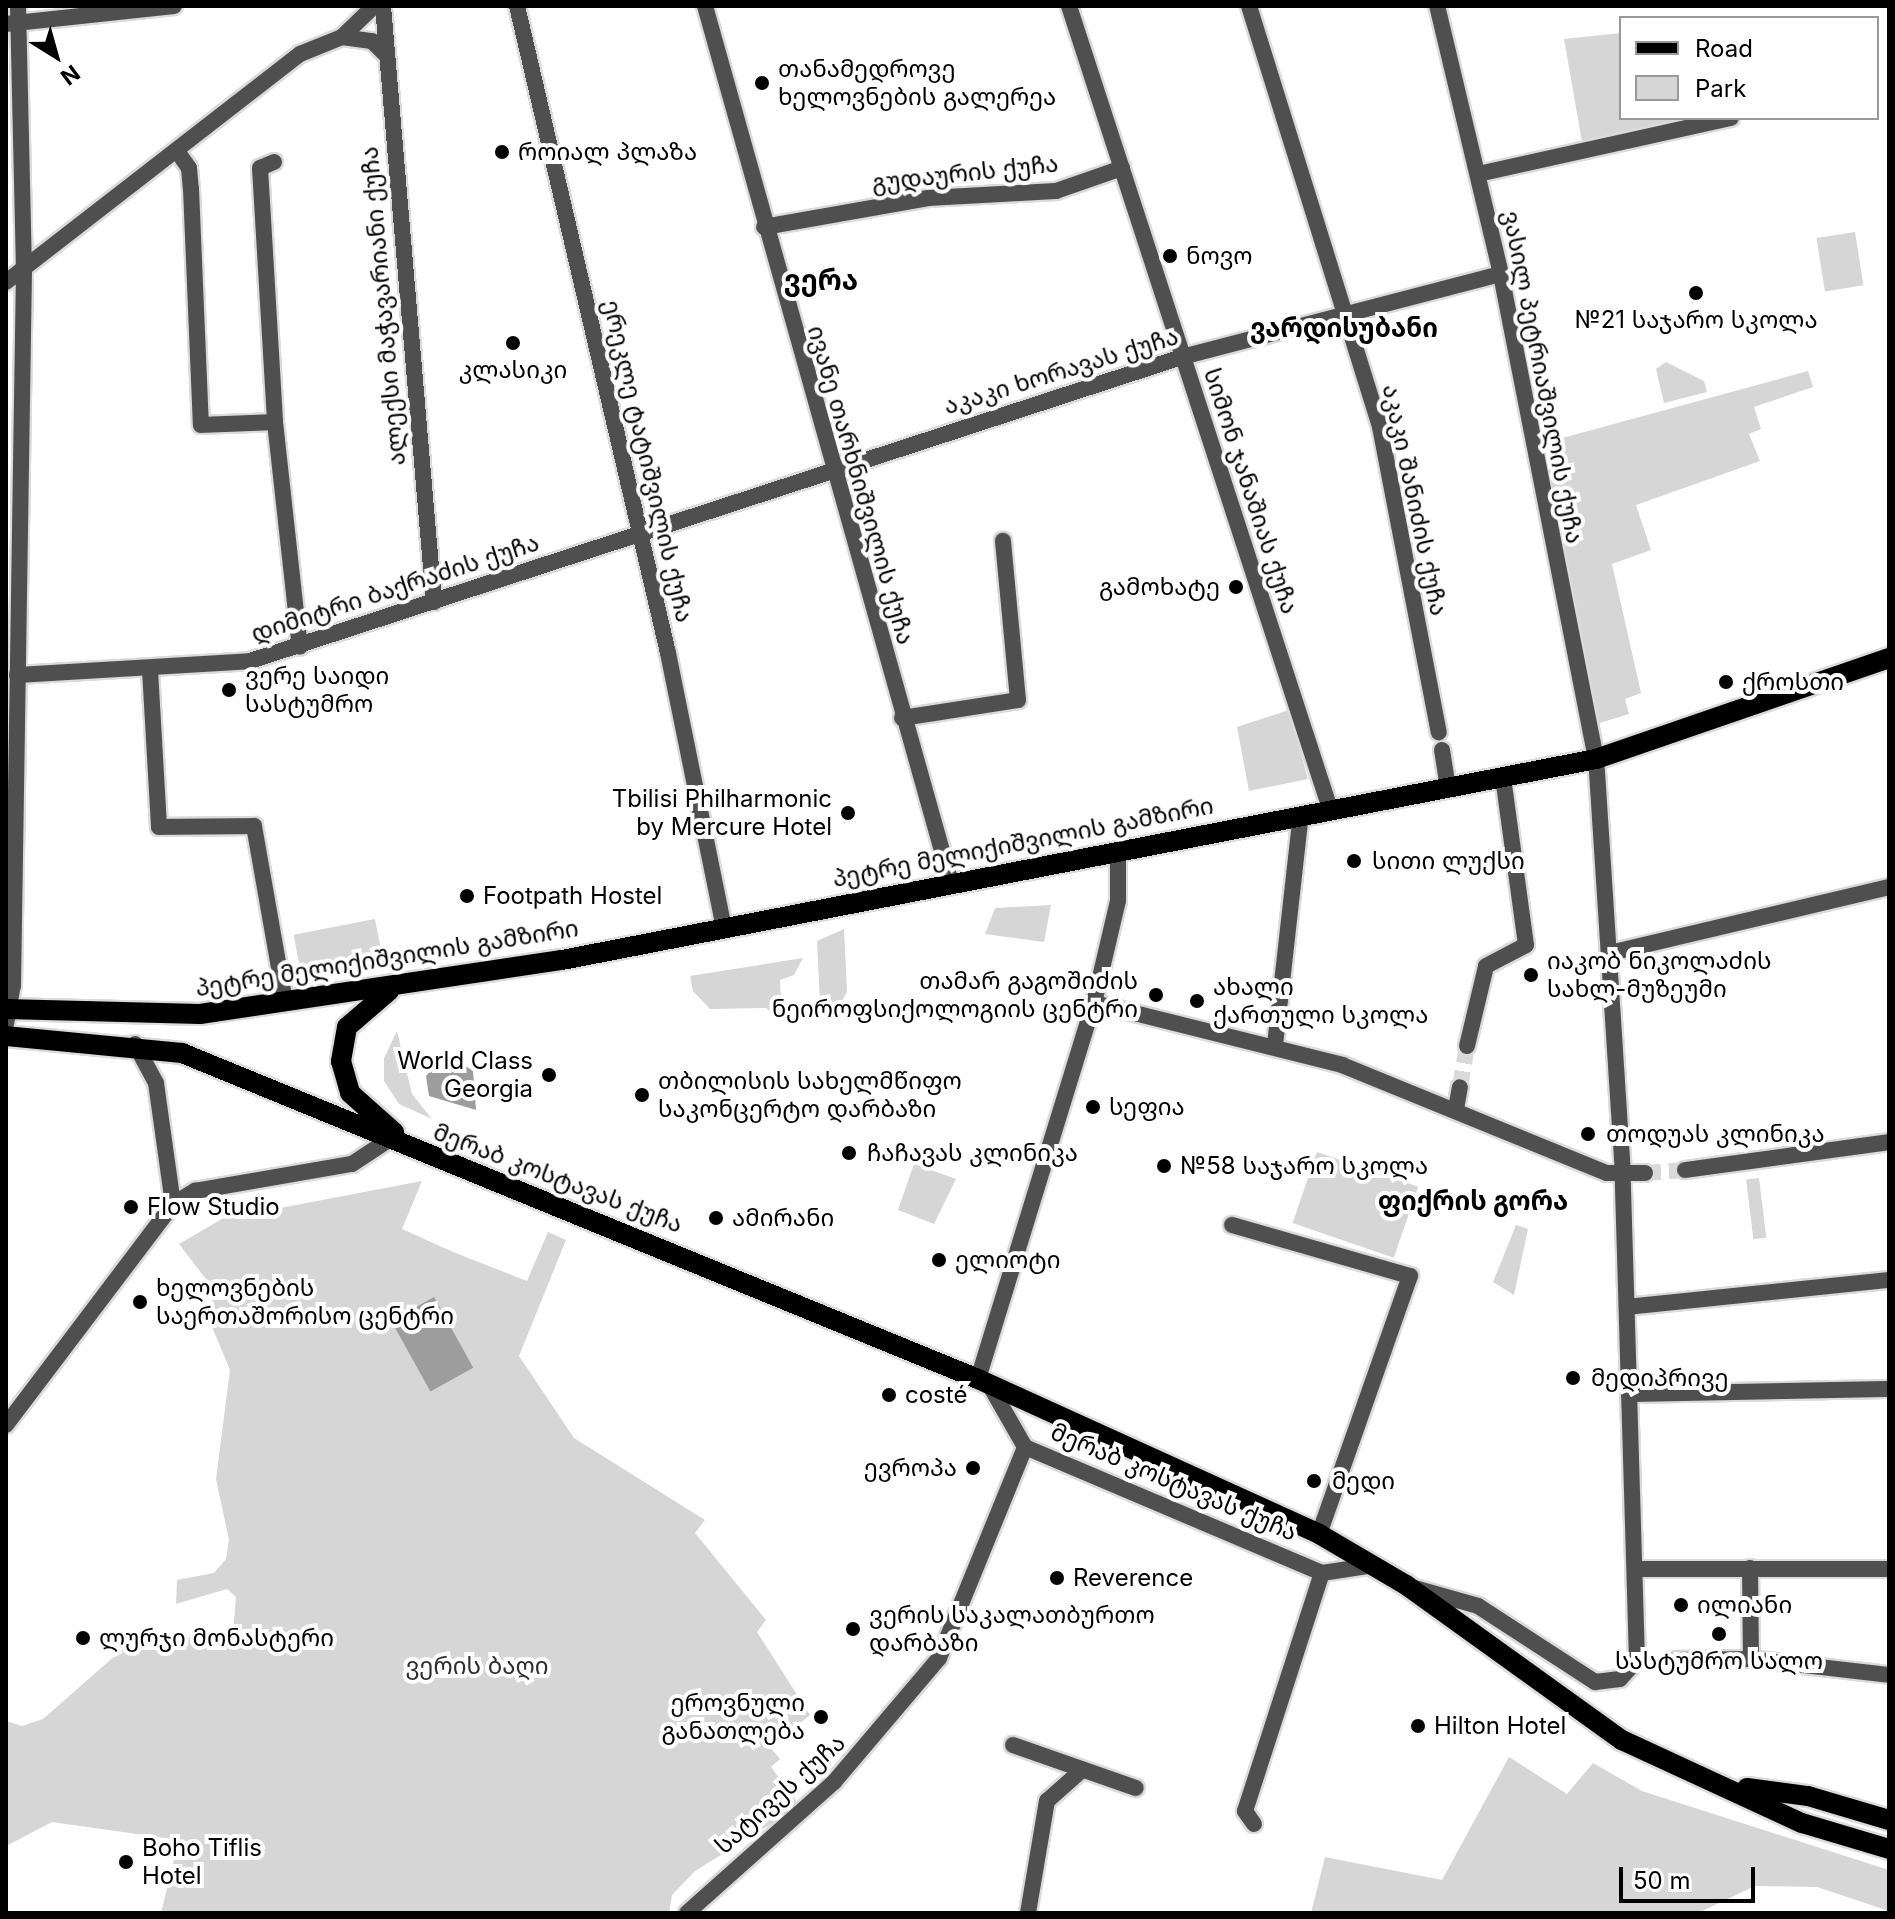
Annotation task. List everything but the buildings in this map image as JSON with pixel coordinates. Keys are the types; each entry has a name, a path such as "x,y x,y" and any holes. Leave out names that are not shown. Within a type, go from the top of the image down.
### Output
{"main road":[{"name":"პეტრე მელიქიშვილის გამზირი","path":"8,1014 153,1015 285,1001 398,986 724,928 1596,759 1889,658"},
{"path":"398,986 347,1027 343,1073 358,1104 431,1157"},
{"name":"მერაბ კოსტავას ქუჩა","path":"6,1036 135,1044 198,1059 984,1381 1319,1534 1375,1565 1622,1740 1802,1823 1889,1849"},
{"name":"მერაბ კოსტავას ქუჩა","path":"1727,1786 1808,1796 1889,1820"}],"street":[{"path":"8,1014 13,948 24,268 15,16 174,6"},
{"path":"6,282 300,54 342,37 374,6"},
{"name":"ალექსი მაჭავარიანი ქუჩა","path":"383,6 434,602"},
{"name":"ერეკლე ტატიშვილის ქუჩა","path":"517,6 640,531 724,928"},
{"name":"ივანე თარხნიშვილის ქუჩა","path":"705,6 829,468 951,883"},
{"name":"სიმონ ჯანაშიას ქუჩა","path":"1069,6 1330,809"},
{"name":"აკაკი შანიძის ქუჩა","path":"1249,6 1380,427 1439,732"},
{"name":"ვასილ პეტრიაშვილის ქუჩა","path":"1437,6 1501,274 1596,759 1623,1174 1637,1660 1611,1683 1582,1675 1478,1606"},
{"path":"342,37 372,41 386,55"},
{"path":"1478,174 1722,120"},
{"path":"177,151 191,189 201,425 275,422"},
{"path":"274,162 260,168 275,422 300,647"},
{"name":"გუდაურის ქუჩა","path":"764,227 928,198 1056,191 1122,168"},
{"name":"აკაკი ხორავას ქუჩა","path":"640,531 1182,357 1501,274"},
{"name":"დიმიტრი ბაქრაძის ქუჩა","path":"17,675 150,670 250,661 300,647 640,531"},
{"path":"902,718 1018,700 1003,541"},
{"path":"150,670 159,827 254,826 285,1001"},
{"path":"1442,750 1448,788"},
{"path":"1467,1046 1486,966 1526,945 1503,778"},
{"path":"1275,1045 1301,815"},
{"path":"984,1381 1094,1003 1118,901 1118,851"},
{"path":"1610,953 1889,887"},
{"path":"1094,1003 1275,1045 1456,1109 1587,1164 1623,1174 1645,1173"},
{"path":"135,1044 156,1083 173,1204"},
{"path":"1456,1109 1460,1087"},
{"path":"6,1425 173,1204 195,1191 352,1164 390,1139"},
{"path":"1685,1170 1889,1142"},
{"path":"1232,1225 1410,1276 1319,1534"},
{"path":"1627,1307 1889,1280"},
{"name":"მერაბ კოსტავას ქუჩა","path":"984,1381 1025,1447 1322,1573"},
{"path":"1629,1394 1889,1389"},
{"path":"6,1395 21,1405"},
{"name":"სატივეს ქუჩა","path":"687,1913 834,1782 939,1658 1025,1447"},
{"path":"1254,1824 1245,1811 1322,1573 1375,1565"},
{"path":"1750,1568 1751,1659"},
{"path":"1635,1569 1889,1569"},
{"path":"1406,1585 1478,1606"},
{"path":"1460,1624 1462,1611 1478,1606"},
{"path":"1672,1660 1751,1659 1889,1675"},
{"path":"1013,1745 1136,1788"},
{"path":"1028,1913 1047,1801 1082,1770"}],"green space":[{"path":"1619,33 1619,120 1693,120 1582,142 1564,39"},
{"path":"1855,232 1863,285 1825,291 1816,238"},
{"path":"1666,362 1704,381 1707,392 1664,403 1656,369"},
{"path":"1808,371 1813,387 1754,407 1761,429 1749,434 1760,461 1636,505 1651,550 1612,564 1641,693 1625,699 1629,714 1593,725 1544,443"},
{"path":"1289,710 1308,779 1249,791 1237,727"},
{"path":"1051,905 1044,942 985,934 995,908"},
{"path":"375,919 381,951 300,967 294,935"},
{"path":"844,929 847,992 834,1015 831,1004 820,1003 817,941"},
{"path":"803,958 794,975 780,980 782,1022 766,1008 710,1009 693,991 690,976"},
{"path":"397,1031 412,1094 432,1119 399,1104 384,1081 384,1058"},
{"path":"1317,1152 1418,1187 1394,1258 1293,1223"},
{"path":"914,1164 956,1179 934,1224 898,1210"},
{"path":"1759,1178 1766,1238 1753,1239 1746,1180"},
{"name":"ვერის ბაღი","path":"422,1181 402,1229 453,1252 527,1281 548,1232 566,1240 519,1356 574,1438 705,1520 695,1533 766,1620 757,1632 810,1715 770,1747 780,1759 771,1767 800,1806 695,1871 672,1895 669,1913 161,1913 179,1840 52,1822 6,1846 6,1721 22,1726 43,1719 142,1632 166,1640 233,1632 236,1597 227,1589 176,1604 177,1580 214,1573 226,1559 229,1540 216,1479 230,1370 207,1315 215,1291 179,1244 222,1219"},
{"path":"1516,1225 1528,1229 1514,1295 1493,1282"},
{"path":"1509,1757 1567,1794 1593,1763 1642,1791 1889,1870 1889,1911 1817,1887 1755,1886 1698,1913 1311,1913 1325,1857 1442,1880"}],"shaded area":[{"path":"457,1060 473,1071 476,1110 429,1096 426,1076 439,1061"},
{"path":"434,1297 473,1368 430,1392 391,1321"}],"tunnel":[{"path":"1460,1087 1467,1046"},
{"path":"1645,1173 1685,1170"}],"place":[{"name":"თანამედროვე ხელოვნების გალერეა","path":"762,83"},
{"name":"როიალ პლაზა","path":"502,152"},
{"name":"ნოვო","path":"1170,256"},
{"name":"№21 საჯარო სკოლა","path":"1696,293"},
{"name":"კლასიკი","path":"513,343"},
{"name":"გამოხატე","path":"1236,587"},
{"name":"ქროსთი","path":"1726,682"},
{"name":"ვერე საიდი სასტუმრო","path":"229,690"},
{"name":"Tbilisi Philharmonic by Mercure Hotel","path":"848,813"},
{"name":"სითი ლუქსი","path":"1354,861"},
{"name":"Footpath Hostel","path":"467,896"},
{"name":"იაკობ ნიკოლაძის სახლ-მუზეუმი","path":"1531,975"},
{"name":"თამარ გაგოშიძის ნეიროფსიქოლოგიის ცენტრი","path":"1156,995"},
{"name":"ახალი ქართული სკოლა","path":"1197,1001"},
{"name":"World Class Georgia","path":"549,1075"},
{"name":"თბილისის სახელმწიფო საკონცერტო დარბაზი","path":"642,1095"},
{"name":"სეფია","path":"1093,1107"},
{"name":"თოდუას კლინიკა","path":"1588,1134"},
{"name":"ჩაჩავას კლინიკა","path":"849,1153"},
{"name":"№58 საჯარო სკოლა","path":"1164,1166"},
{"name":"Flow Studio","path":"131,1207"},
{"name":"ამირანი","path":"716,1218"},
{"name":"ელიოტი","path":"939,1260"},
{"name":"ხელოვნების საერთაშორისო ცენტრი","path":"140,1302"},
{"name":"მედიპრივე","path":"1573,1378"},
{"name":"costé","path":"889,1395"},
{"name":"ევროპა","path":"973,1468"},
{"name":"მედი","path":"1314,1481"},
{"name":"Reverence","path":"1057,1578"},
{"name":"ილიანი","path":"1681,1605"},
{"name":"ვერის საკალათბურთო დარბაზი","path":"853,1629"},
{"name":"სასტუმრო სალო","path":"1719,1634"},
{"name":"ლურჯი მონასტერი","path":"83,1638"},
{"name":"ეროვნული განათლება","path":"821,1717"},
{"name":"Hilton Hotel","path":"1418,1726"},
{"name":"Boho Tiflis Hotel","path":"126,1862"}],"district":[{"name":"ვერა","path":"821,280"},
{"name":"ვარდისუბანი","path":"1344,328"},
{"name":"ფიქრის გორა","path":"1473,1201"}]}
